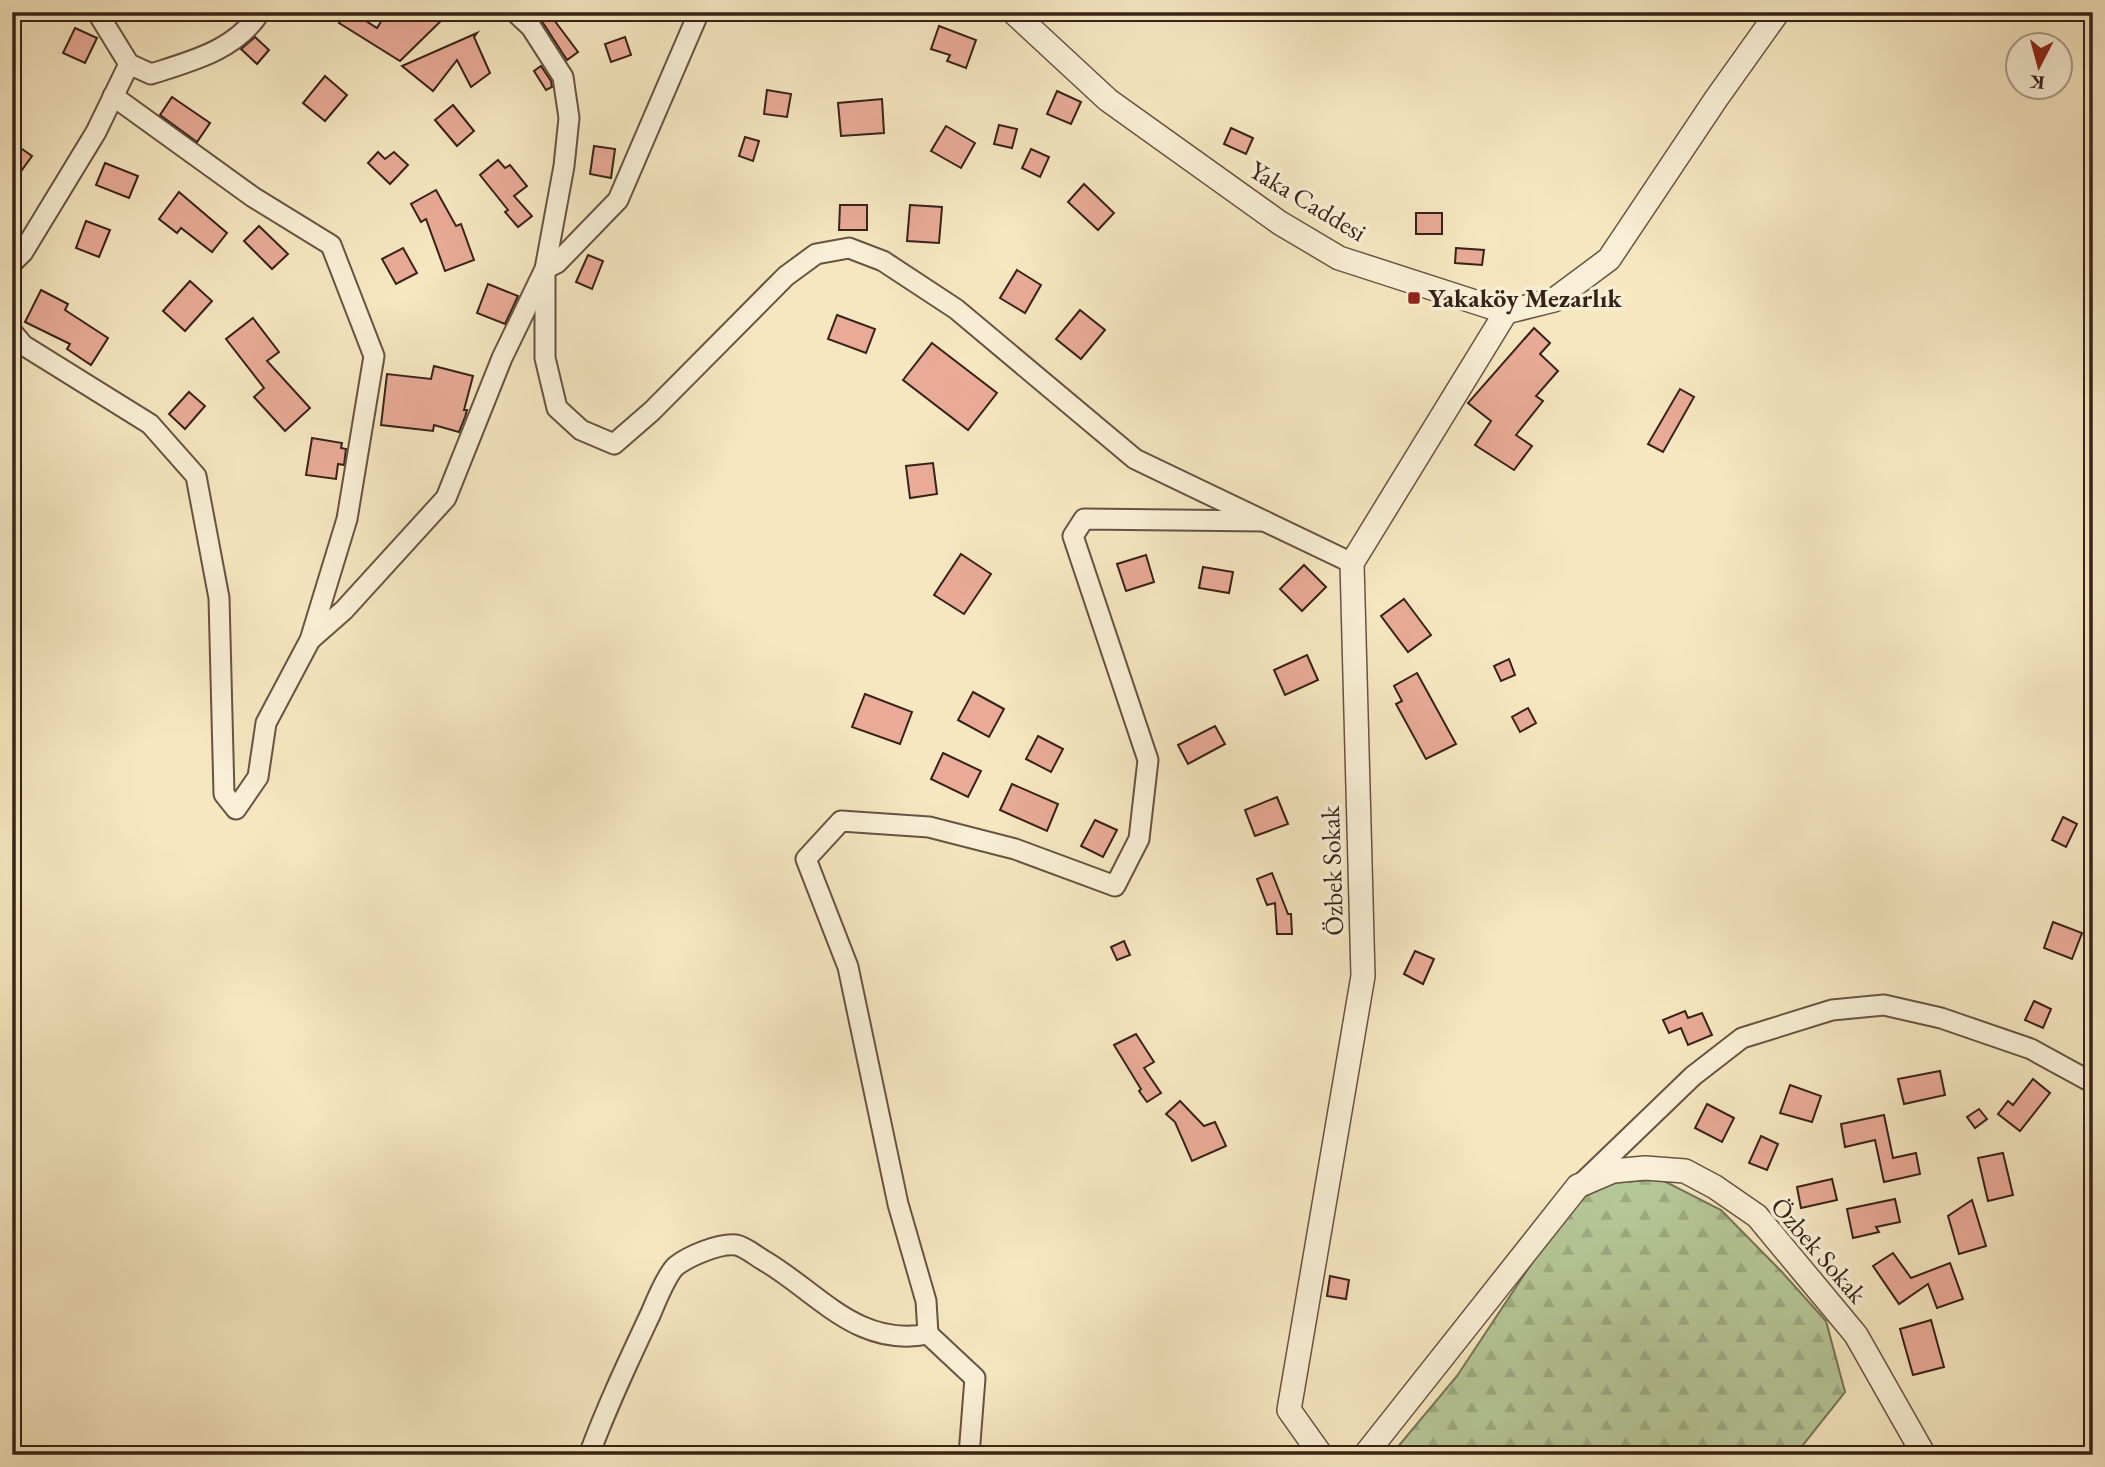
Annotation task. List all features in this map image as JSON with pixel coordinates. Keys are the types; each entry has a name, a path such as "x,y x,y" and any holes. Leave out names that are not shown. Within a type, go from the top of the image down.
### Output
{"street":[{"path":"97,12 129,64 151,74 204,57 249,30 260,12"},
{"path":"515,12 531,27 564,77 569,118 564,166 545,268 544,358 557,408 582,430 614,444 652,411 786,276 817,254 849,248 883,261 956,309 1135,459 1352,563 1506,312 1554,300 1609,258 1778,12"},
{"path":"310,640 344,610 446,498 502,358 545,268 557,263 618,200 699,12"},
{"name":"Yaka Caddesi","path":"1013,12 1108,100 1280,223 1339,258 1506,312"},
{"path":"12,263 23,253 96,132 129,64"},
{"path":"12,332 23,345 150,424 196,476 219,598 224,794 236,808 258,777 266,723 310,640 347,519 374,356 331,245 253,197 113,96"},
{"path":"969,1455 975,1378 928,1334 926,1301 898,1204 848,967 806,859 841,821 929,827 1015,849 1115,886 1139,839 1148,760 1073,536 1084,519 1264,521"},
{"name":"Özbek Sokak","path":"1321,1455 1289,1410 1363,976 1352,563"},
{"path":"1578,1186 1693,1076 1742,1038 1832,1010 1884,1005 1941,1018 2031,1049 2093,1083"},
{"name":"Özbek Sokak","path":"1365,1455 1578,1186 1613,1171 1644,1168 1685,1171 1757,1216 1856,1335 1924,1455"},
{"path":"589,1455 607,1408 657,1299 675,1267 711,1248 737,1245 773,1266 811,1296 861,1328 908,1338 928,1334"}],"green space":[{"path":"1660,1179 1721,1210 1826,1321 1845,1392 1795,1455 1391,1455 1457,1376 1567,1210 1599,1184"}],"building":[{"path":"346,12 352,12 377,28 387,12 450,12 400,61 339,23"},
{"path":"533,12 548,12 578,52 567,60"},
{"path":"939,26 976,40 966,68 947,61 950,55 931,49"},
{"path":"75,28 97,38 85,63 63,53"},
{"path":"477,33 474,37 490,73 471,87 457,60 433,91 402,66"},
{"path":"255,37 269,50 257,64 241,49"},
{"path":"625,37 631,55 611,62 605,44"},
{"path":"541,66 551,81 552,87 546,90 534,71"},
{"path":"325,76 347,95 325,121 303,103"},
{"path":"767,90 791,94 787,117 764,114"},
{"path":"1057,91 1081,102 1071,124 1047,114"},
{"path":"172,97 210,123 197,142 160,115"},
{"path":"882,99 884,133 841,136 838,103"},
{"path":"453,105 474,131 457,146 435,120"},
{"path":"999,125 1017,129 1012,148 994,144"},
{"path":"946,126 975,143 961,168 931,151"},
{"path":"1231,128 1253,138 1246,154 1224,144"},
{"path":"745,137 759,141 753,161 739,156"},
{"path":"12,142 32,156 12,184"},
{"path":"594,146 615,149 611,178 590,174"},
{"path":"1031,149 1049,157 1040,177 1022,168"},
{"path":"378,152 385,159 394,152 408,165 390,184 368,163"},
{"path":"498,160 505,168 510,165 527,186 514,196 532,216 518,227 480,175"},
{"path":"105,163 138,176 129,198 96,185"},
{"path":"1084,184 1114,213 1098,230 1068,202"},
{"path":"436,190 456,226 461,224 474,260 445,271 426,219 421,222 411,204"},
{"path":"179,192 227,233 212,252 181,228 177,233 159,219"},
{"path":"840,205 867,205 867,230 839,230"},
{"path":"910,205 942,207 939,243 907,241"},
{"path":"1416,213 1442,213 1442,234 1416,234"},
{"path":"86,221 110,230 99,257 76,248"},
{"path":"259,226 288,254 272,269 244,241"},
{"path":"403,248 417,273 396,284 382,259"},
{"path":"1456,248 1484,250 1482,265 1455,263"},
{"path":"588,255 603,261 592,289 576,282"},
{"path":"1017,270 1041,285 1025,313 1000,298"},
{"path":"190,281 212,301 185,331 163,311"},
{"path":"488,284 518,296 505,324 477,313"},
{"path":"41,290 68,304 65,310 108,338 91,365 67,349 70,344 25,322"},
{"path":"1080,310 1105,330 1081,359 1056,339"},
{"path":"837,315 875,329 866,353 828,339"},
{"path":"253,318 279,352 267,361 310,408 285,431 254,397 264,388 226,339"},
{"path":"1534,328 1550,343 1540,354 1558,371 1536,396 1543,401 1516,435 1532,446 1514,470 1475,445 1491,421 1468,403"},
{"path":"932,343 997,393 968,430 903,380"},
{"path":"434,366 473,376 464,410 467,410 459,432 434,425 433,431 381,425 387,374 431,379"},
{"path":"1680,389 1694,397 1663,452 1648,444"},
{"path":"189,392 205,406 185,429 169,414"},
{"path":"312,438 342,443 341,448 346,449 344,465 338,464 336,479 306,475"},
{"path":"933,463 937,494 910,498 906,466"},
{"path":"961,554 991,574 964,614 934,595"},
{"path":"1146,555 1154,582 1126,591 1117,564"},
{"path":"1304,565 1326,587 1302,611 1280,589"},
{"path":"1203,567 1233,572 1229,593 1199,588"},
{"path":"1404,599 1431,635 1408,652 1381,616"},
{"path":"1307,655 1318,680 1285,695 1274,670"},
{"path":"1509,659 1515,675 1501,681 1494,666"},
{"path":"1417,673 1456,744 1426,759 1396,704 1402,701 1394,686"},
{"path":"973,692 1004,709 989,737 958,720"},
{"path":"865,694 912,712 900,744 852,727"},
{"path":"1528,708 1536,723 1520,732 1512,717"},
{"path":"1215,726 1225,744 1188,764 1178,745"},
{"path":"1038,736 1063,749 1051,772 1026,759"},
{"path":"943,753 981,771 968,797 931,779"},
{"path":"1012,784 1058,804 1047,831 1000,810"},
{"path":"1277,797 1288,824 1255,836 1245,810"},
{"path":"2063,817 2077,824 2066,847 2052,840"},
{"path":"1095,820 1117,830 1103,857 1081,846"},
{"path":"1272,873 1288,914 1291,914 1292,934 1277,934 1275,903 1267,905 1257,879"},
{"path":"2053,922 2082,933 2072,959 2044,948"},
{"path":"1124,941 1130,955 1117,960 1111,947"},
{"path":"1415,951 1434,959 1423,984 1404,974"},
{"path":"2034,1001 2051,1009 2043,1028 2025,1020"},
{"path":"1685,1011 1688,1018 1702,1013 1712,1035 1688,1045 1681,1028 1669,1033 1663,1020"},
{"path":"1136,1034 1154,1062 1144,1068 1161,1093 1147,1102 1114,1045"},
{"path":"1940,1071 1945,1095 1904,1104 1898,1079"},
{"path":"2033,1079 2050,1093 2020,1131 1998,1114 2008,1101 2013,1105"},
{"path":"1790,1085 1821,1096 1812,1122 1780,1113"},
{"path":"1180,1101 1204,1126 1215,1122 1226,1146 1192,1161 1175,1122 1166,1114"},
{"path":"1707,1104 1734,1118 1722,1142 1695,1128"},
{"path":"1979,1109 1987,1119 1975,1128 1967,1117"},
{"path":"1884,1115 1893,1158 1916,1153 1920,1174 1884,1182 1875,1140 1845,1147 1841,1124"},
{"path":"1761,1136 1778,1144 1767,1170 1749,1163"},
{"path":"2003,1153 2013,1195 1988,1201 1978,1158"},
{"path":"1832,1179 1837,1200 1801,1208 1797,1187"},
{"path":"1895,1199 1900,1222 1876,1227 1879,1232 1853,1238 1847,1209"},
{"path":"1972,1200 1986,1246 1959,1254 1948,1216"},
{"path":"1893,1253 1911,1278 1950,1263 1963,1299 1937,1308 1928,1284 1899,1304 1873,1266"},
{"path":"1330,1276 1349,1280 1346,1299 1327,1296"},
{"path":"1931,1320 1944,1367 1913,1375 1900,1329"}],"place":[{"name":"Yakaköy Mezarlık","path":"1414,298"}]}
